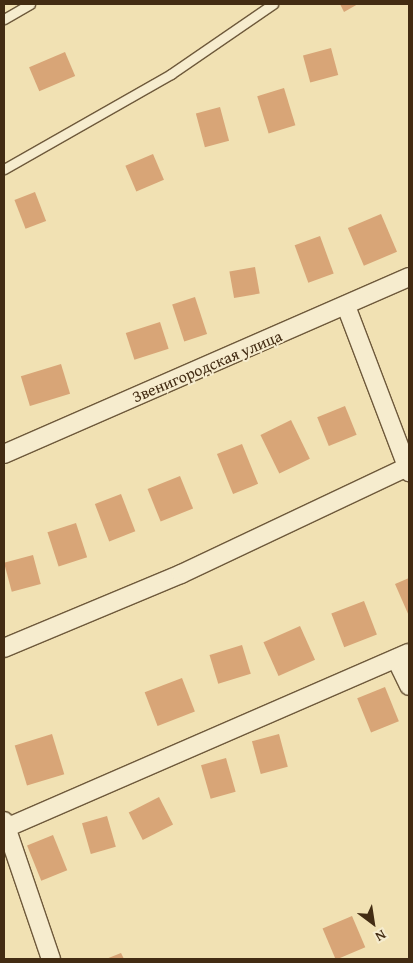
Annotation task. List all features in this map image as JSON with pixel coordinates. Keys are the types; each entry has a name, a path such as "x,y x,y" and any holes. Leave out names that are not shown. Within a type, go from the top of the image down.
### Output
{"street":[{"name":"Звенигородская улица","path":"4,454 409,277"},
{"path":"4,648 181,574 407,470 346,306"},
{"path":"51,959 5,825 403,656 409,686"}],"lane":[{"path":"4,19 30,4"},
{"path":"4,169 171,74 273,4"}],"building":[{"path":"340,4 358,4 344,12"},
{"path":"331,48 338,75 310,83 303,56"},
{"path":"65,52 75,76 39,91 29,67"},
{"path":"284,88 295,125 269,133 257,96"},
{"path":"220,107 229,141 205,147 196,113"},
{"path":"153,154 164,180 136,191 125,166"},
{"path":"35,192 46,221 26,229 14,200"},
{"path":"381,214 397,252 364,266 348,228"},
{"path":"320,236 334,274 308,283 295,245"},
{"path":"255,267 260,294 234,298 229,272"},
{"path":"195,297 207,334 184,342 172,304"},
{"path":"160,322 169,349 134,360 126,333"},
{"path":"61,364 70,394 30,406 21,376"},
{"path":"345,406 357,435 329,446 317,417"},
{"path":"291,420 310,459 279,474 260,435"},
{"path":"242,444 258,484 233,494 217,454"},
{"path":"180,476 193,508 161,522 148,489"},
{"path":"121,494 135,531 109,541 95,504"},
{"path":"76,523 87,557 59,567 47,532"},
{"path":"33,555 41,584 12,592 4,563"},
{"path":"409,578 409,616 395,584"},
{"path":"364,601 377,635 344,647 331,614"},
{"path":"300,626 315,660 279,676 263,642"},
{"path":"242,645 251,674 218,684 209,655"},
{"path":"182,678 195,712 158,726 145,692"},
{"path":"385,687 399,721 371,733 357,698"},
{"path":"52,734 64,774 27,786 15,745"},
{"path":"279,734 288,767 261,774 252,741"},
{"path":"226,758 236,792 211,799 201,765"},
{"path":"159,797 173,825 143,840 129,812"},
{"path":"107,816 116,847 91,854 82,823"},
{"path":"53,835 67,870 41,881 27,845"},
{"path":"352,916 365,947 335,959 323,929"},
{"path":"121,953 124,959 106,959"}]}
